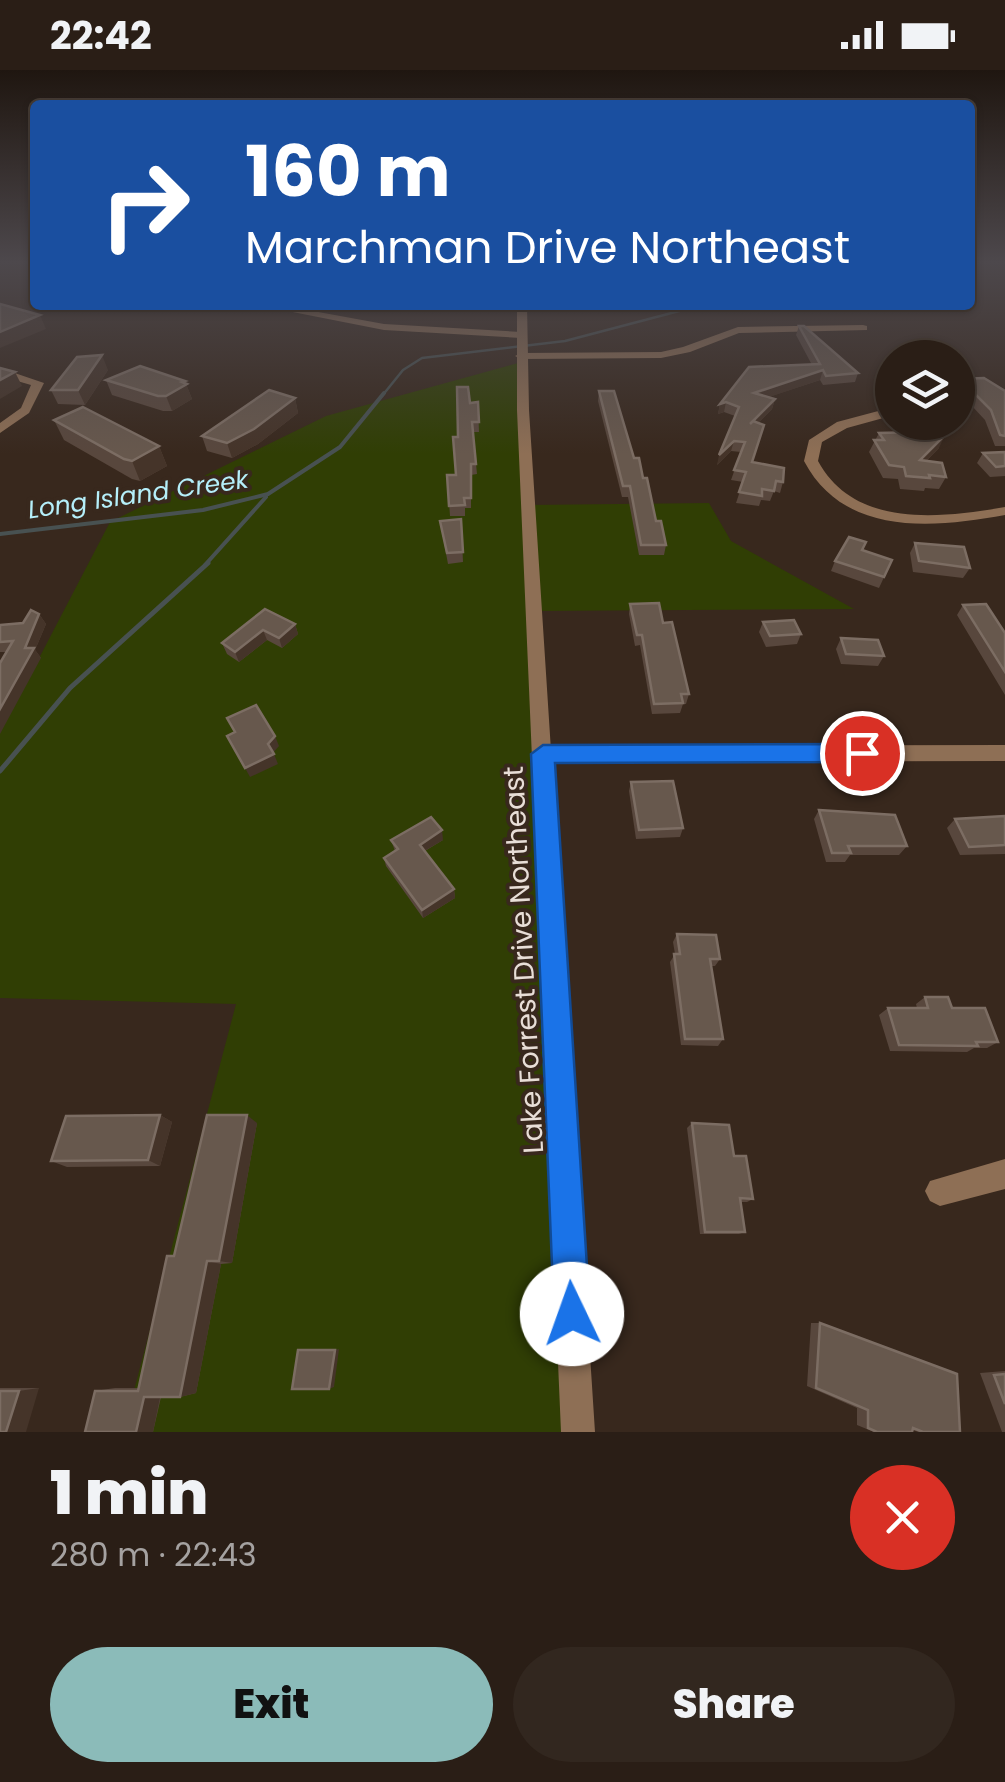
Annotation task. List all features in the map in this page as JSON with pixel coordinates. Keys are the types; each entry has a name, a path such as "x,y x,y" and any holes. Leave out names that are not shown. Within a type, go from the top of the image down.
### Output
{"street":[{"path":"382,327 521,345 661,355 738,330 863,328"},
{"name":"Lake Forrest Drive Northeast","path":"521,327 578,1432"},
{"path":"0,372 38,383 33,404 0,428"},
{"path":"875,416 842,425 816,440 811,461 826,485 863,506 913,519 948,521 1005,511"},
{"path":"543,754 1005,752"},
{"path":"940,1191 1005,1174"}],"green space":[{"path":"522,362 528,505 709,503 731,541 854,609 532,611 563,1432 123,1432 236,1004 0,998 0,733 110,522 326,416"}],"building":[{"path":"799,327 805,327 858,373 826,376 823,370 754,393 775,399 753,421 764,425 752,462 784,468 783,482 776,481 774,491 762,489 762,496 739,492 746,472 734,470 745,442 734,441 719,455 739,407 720,404 749,367 820,364"},
{"path":"102,355 78,390 51,390 77,357"},
{"path":"140,366 187,384 166,396 158,396 106,380"},
{"path":"0,368 15,372 0,380"},
{"path":"975,378 984,378 1005,391 1005,436 1000,435 991,410 975,394"},
{"path":"457,387 468,387 470,403 478,402 479,422 472,422 476,464 471,464 471,498 464,498 465,505 449,506 447,475 456,475 453,437 458,437"},
{"path":"269,390 295,398 254,429 227,443 202,436"},
{"path":"599,391 614,391 634,458 639,458 643,478 647,478 656,521 661,521 666,545 641,545 630,486 623,486"},
{"path":"83,407 159,446 132,461 54,420"},
{"path":"875,440 940,440 920,460 942,463 946,477 906,476 904,467 889,465"},
{"path":"1005,452 1005,466 996,467 983,453"},
{"path":"461,519 463,552 447,553 440,521"},
{"path":"849,537 866,542 862,550 892,560 884,577 835,561"},
{"path":"915,543 964,547 970,568 919,561"},
{"path":"659,603 663,623 672,622 689,694 681,694 683,703 654,704 642,635 637,635 630,604"},
{"path":"986,604 1005,633 1005,672 963,605"},
{"path":"265,609 295,624 279,638 263,630 235,652 222,643"},
{"path":"31,610 39,614 25,648 34,648 0,709 0,663 13,641 0,642 0,625 23,623"},
{"path":"794,620 801,634 770,636 763,622"},
{"path":"841,638 878,640 884,656 846,654"},
{"path":"256,705 275,736 268,744 274,754 245,768 227,736 235,732 227,718"},
{"path":"673,781 683,828 639,830 631,782"},
{"path":"819,810 895,815 907,846 848,846 851,853 832,853"},
{"path":"1005,816 1005,845 969,847 955,819"},
{"path":"431,817 442,830 420,845 454,889 422,910 384,858 398,849 391,840"},
{"path":"677,934 716,935 720,959 710,959 723,1039 685,1039 674,954 680,954"},
{"path":"925,997 948,997 952,1008 985,1008 998,1042 976,1042 978,1046 899,1045 888,1008 928,1008"},
{"path":"160,1115 148,1160 51,1161 66,1116"},
{"path":"207,1115 247,1115 219,1261 207,1261 180,1397 144,1397 136,1432 85,1432 95,1391 138,1391 167,1256 174,1256"},
{"path":"692,1123 729,1125 734,1156 746,1156 753,1199 740,1198 745,1232 705,1232"},
{"path":"820,1323 957,1374 960,1432 923,1432 913,1428 912,1432 877,1432 868,1428 868,1410 816,1388"},
{"path":"298,1350 335,1350 329,1389 292,1389"},
{"path":"1005,1374 1005,1404 994,1375"},
{"path":"0,1391 19,1391 6,1432 0,1432"}],"waterway":[{"name":"Long Island Creek","path":"382,396 403,370 422,358 565,341 620,327"},
{"name":"Long Island Creek","path":"0,534 203,510 268,494 340,447 384,393"},
{"path":"205,565 266,497"},
{"path":"0,771 70,688 208,563"}],"route":[{"path":"572,1314 543,754 862,753"}]}
